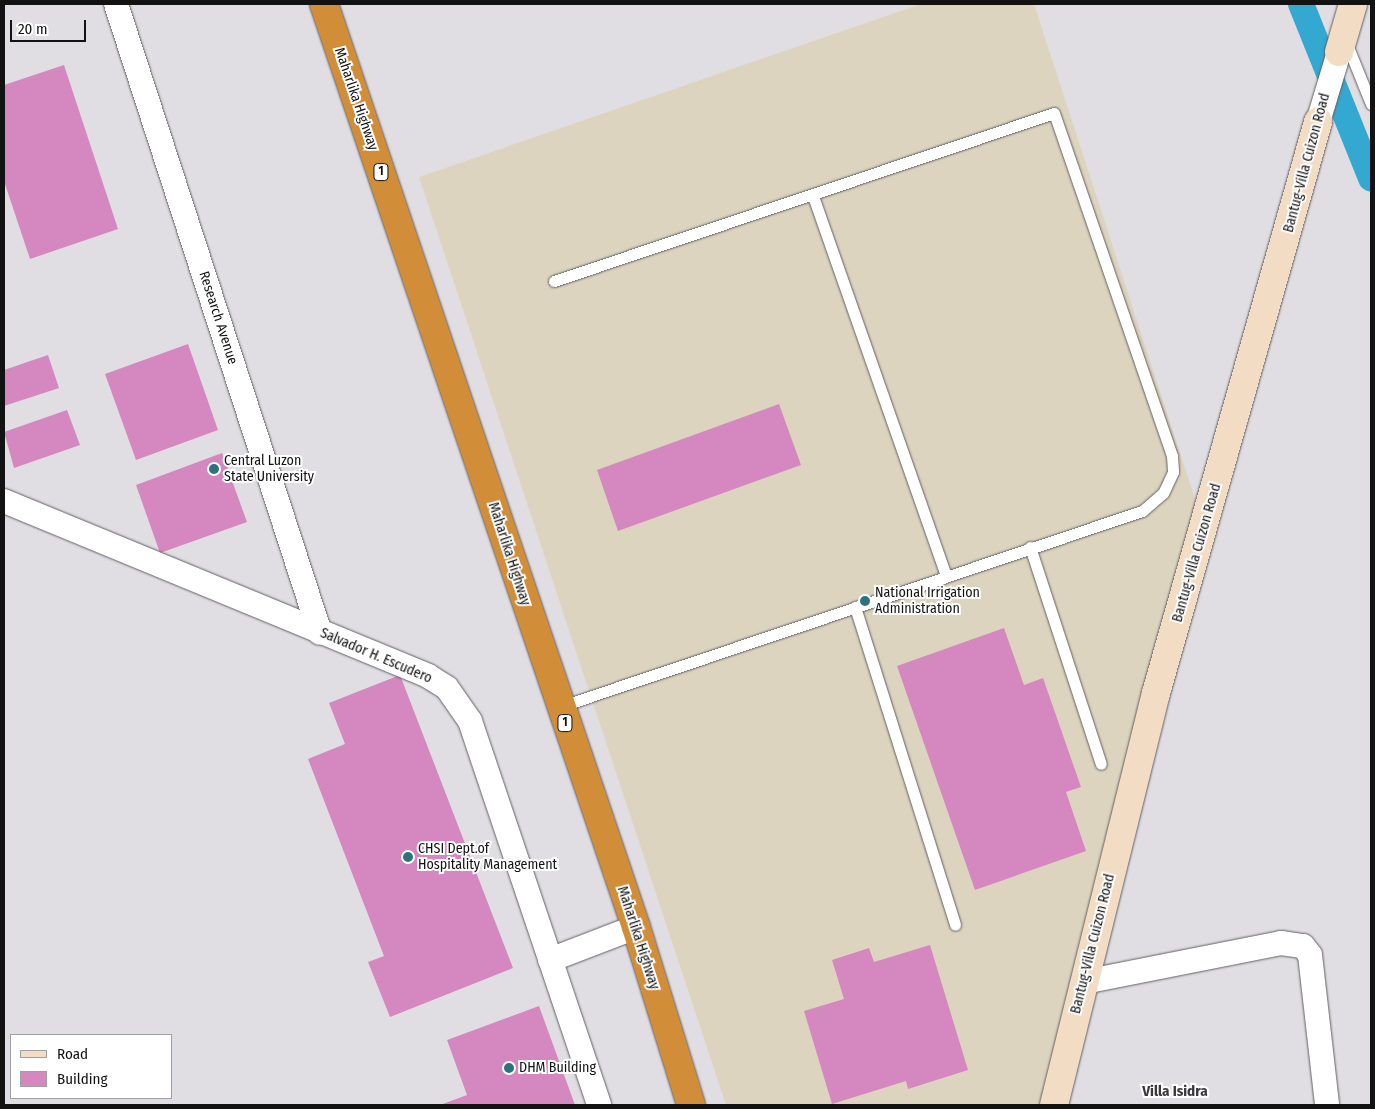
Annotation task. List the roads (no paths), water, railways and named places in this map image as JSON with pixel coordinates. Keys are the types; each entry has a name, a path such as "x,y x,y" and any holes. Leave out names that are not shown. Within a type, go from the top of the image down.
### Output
{"highway":[{"name":"Maharlika Highway","path":"324,4 560,707 636,927 691,1105"}],"street":[{"name":"Research Avenue","path":"116,4 320,633"},
{"name":"Bantug-Villa Cuizon Road","path":"1054,1105 1156,693 1353,4"},
{"name":"Salvador H. Escudero","path":"4,501 428,676 459,703 470,721 599,1105"},
{"path":"550,960 636,927"},
{"path":"1084,982 1281,943 1302,946 1310,955 1327,1105"}],"lane":[{"path":"1341,44 1371,104"},
{"path":"554,281 813,196 1054,113 1172,456 1173,472 1163,494 1142,511 1030,547 560,707"},
{"path":"813,196 946,576"},
{"path":"1030,547 1101,764"},
{"path":"855,607 956,925"}],"waterway":[{"path":"1301,4 1371,178"}],"place":[{"name":"Central Luzon State University","path":"214,469"},
{"name":"National Irrigation Administration","path":"865,601"},
{"name":"CHSI Dept.of Hospitality Management","path":"408,857"},
{"name":"DHM Building","path":"509,1068"}],"district":[{"name":"Villa Isidra","path":"1175,1092"}]}
